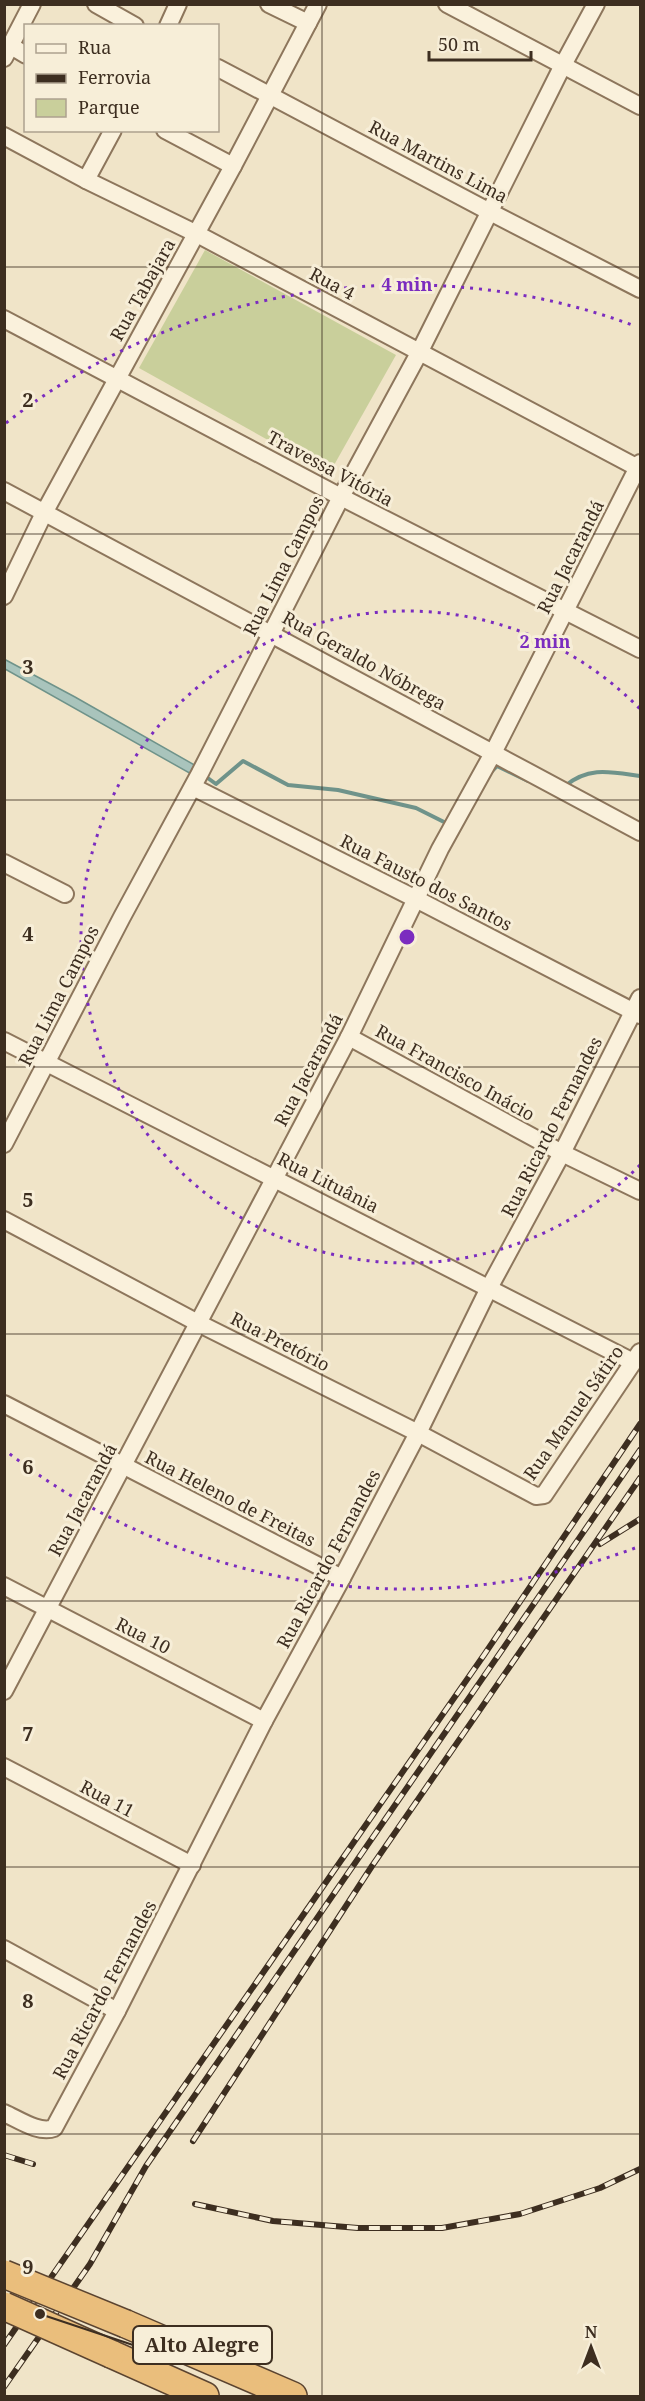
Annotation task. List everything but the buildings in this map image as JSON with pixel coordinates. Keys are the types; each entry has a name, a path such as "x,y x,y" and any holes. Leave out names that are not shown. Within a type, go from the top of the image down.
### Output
{"highway":[{"path":"4,2274 293,2397"},
{"path":"4,2306 205,2397"}],"street":[{"path":"25,24 32,4"},
{"path":"96,4 131,24"},
{"path":"169,24 178,4"},
{"path":"268,4 308,23"},
{"name":"Rua Tabajara","path":"4,596 44,513 233,166 318,4"},
{"path":"447,4 640,106"},
{"name":"Rua Lima Campos","path":"4,1144 193,787 341,497 419,352 563,65 597,4"},
{"path":"14,53 24,26"},
{"name":"Rua Martins Lima","path":"219,69 640,289"},
{"path":"86,180 112,132"},
{"path":"169,132 233,166"},
{"name":"Rua 4","path":"4,136 640,467"},
{"name":"Travessa Vitória","path":"4,319 341,497 640,650"},
{"name":"Rua Jacarandá","path":"4,1691 349,1037 416,898 640,467"},
{"name":"Rua Geraldo Nóbrega","path":"4,491 271,632 492,754 640,832"},
{"name":"Rua Fausto dos Santos","path":"193,787 638,1008"},
{"path":"4,863 65,894"},
{"name":"Rua Ricardo Fernandes","path":"4,2113 44,2130 54,2128 117,2011 264,1721 418,1433 489,1288 638,1008"},
{"name":"Rua Francisco Inácio","path":"349,1037 562,1153 640,1191"},
{"name":"Rua Lituânia","path":"4,1041 489,1288 637,1357"},
{"name":"Rua Pretório","path":"4,1220 198,1323 418,1433 538,1497"},
{"name":"Rua Manuel Sátiro","path":"538,1497 544,1495 637,1357"},
{"name":"Rua Heleno de Freitas","path":"4,1404 342,1578"},
{"name":"Rua 10","path":"4,1586 264,1721"},
{"name":"Rua 11","path":"4,1767 192,1865"},
{"path":"4,1949 117,2011"}],"green space":[{"path":"205,250 396,355 329,474 139,368"}],"water":[{"path":"4,659 198,767 193,775 5,669"}],"waterway":[{"path":"205,776 216,784 243,761 288,785 338,790 416,808 448,824"},
{"path":"491,772 497,766 528,781"},
{"path":"565,786 583,775 592,773 610,772 640,776"}],"railway":[{"path":"4,2345 484,1655 640,1424"},
{"path":"4,2387 90,2264 146,2166 640,1450"},
{"path":"193,2141 372,1866 640,1478"},
{"path":"600,1544 640,1519"},
{"path":"4,2155 33,2164"},
{"path":"195,2204 273,2221 358,2228 442,2228 520,2214 600,2188 640,2169"}],"place":[{"name":"Alto Alegre","path":"40,2314"}]}
